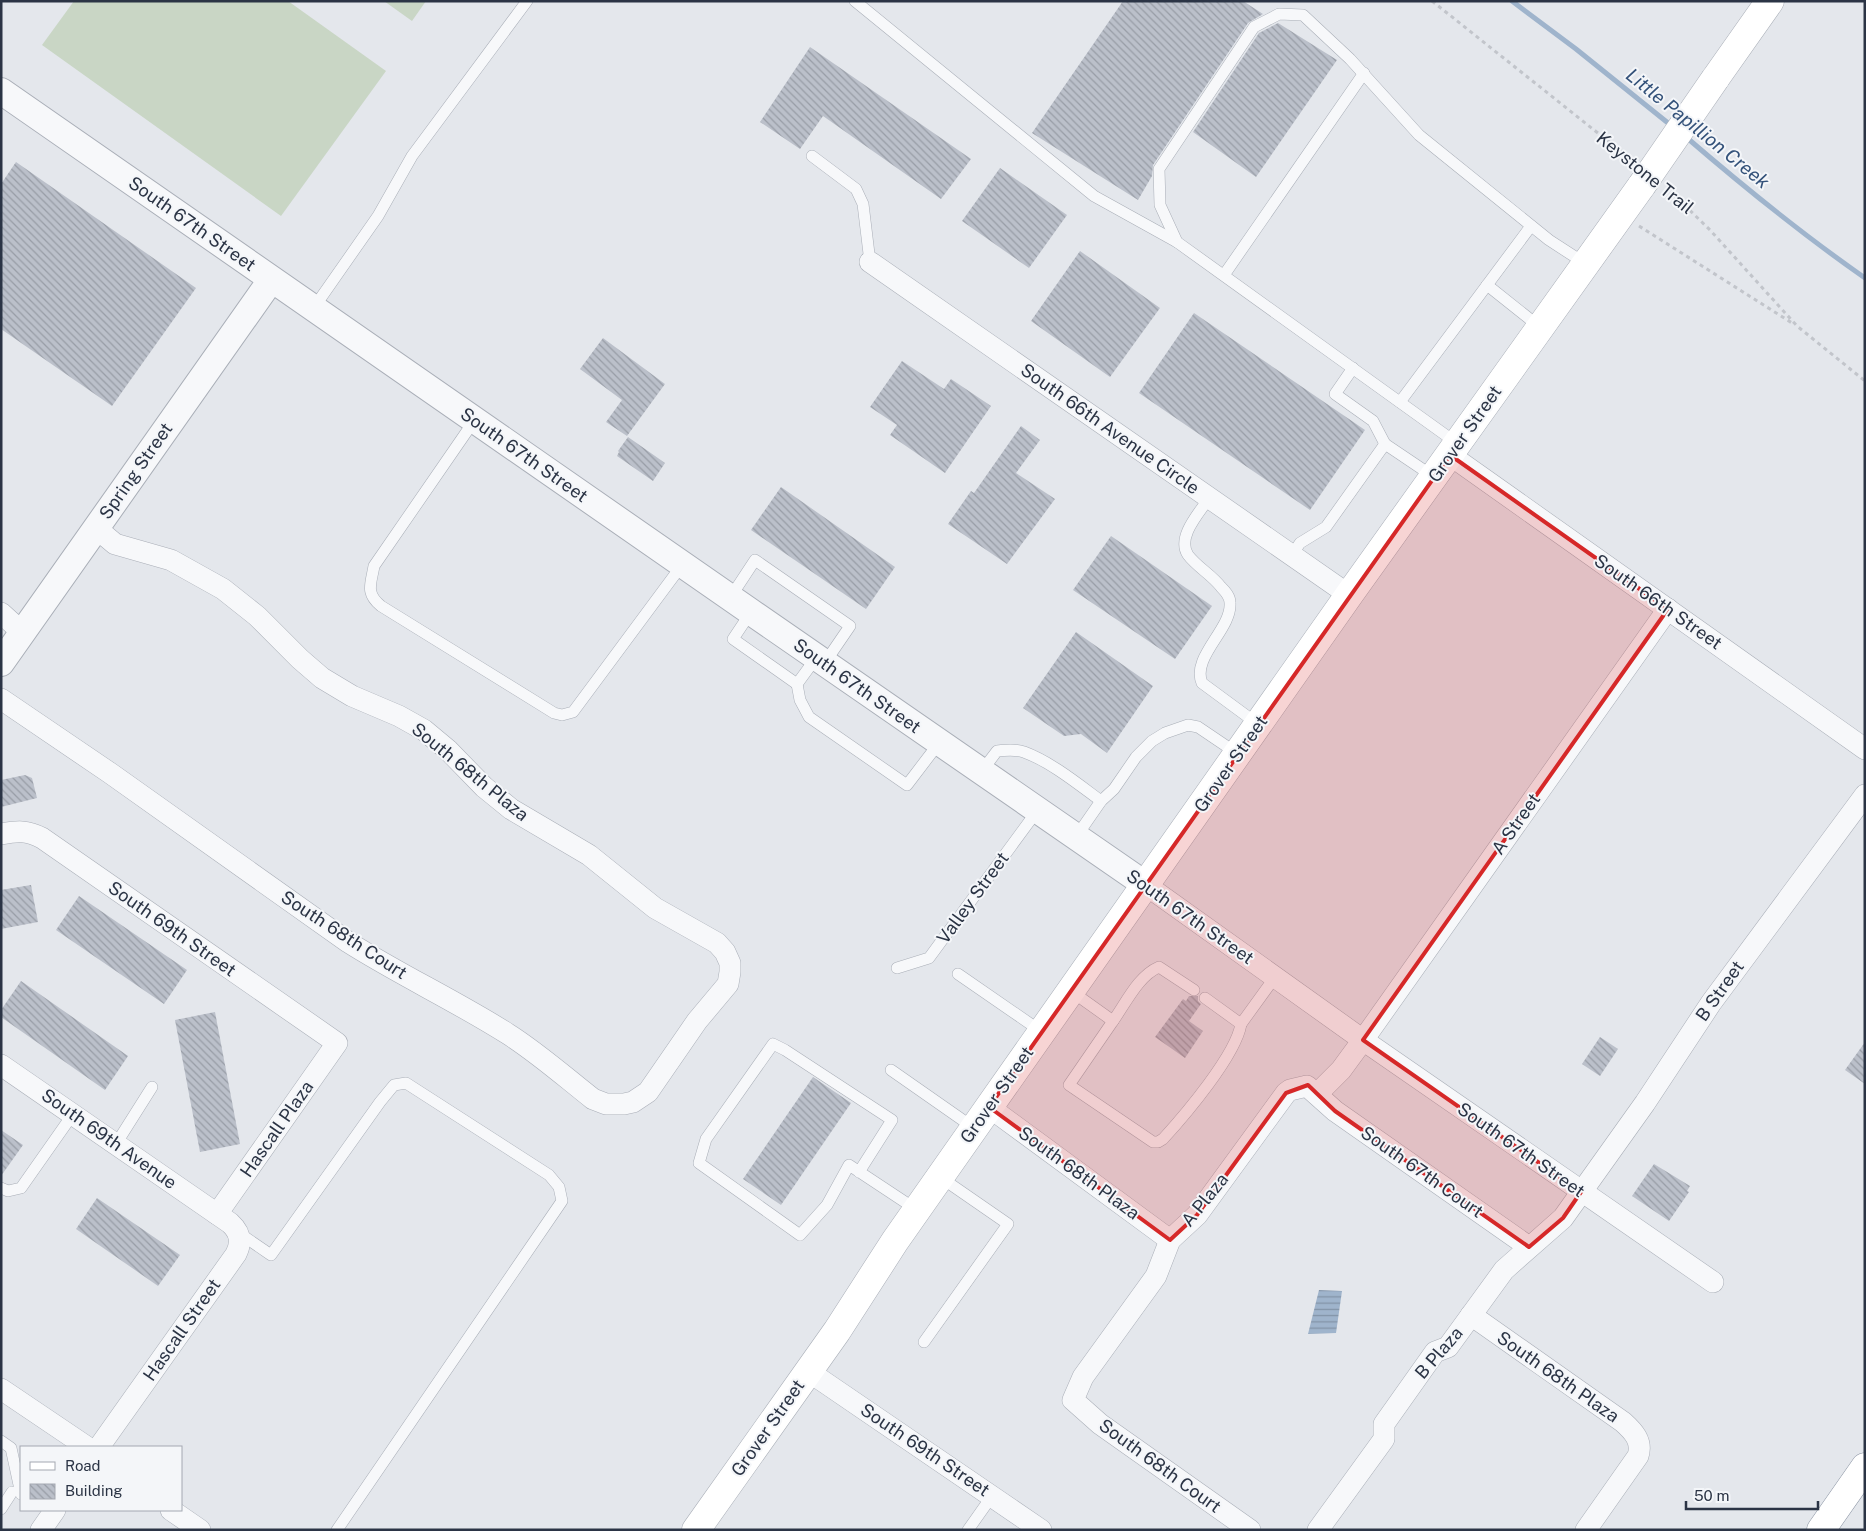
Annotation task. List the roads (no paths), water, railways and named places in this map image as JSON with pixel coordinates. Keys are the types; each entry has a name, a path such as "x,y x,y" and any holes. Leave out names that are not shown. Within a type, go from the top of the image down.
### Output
{"main road":[{"name":"Grover Street","path":"696,1530 808,1372 940,1177 1349,595 1621,214 1649,179 1715,79 1770,1"},
{"path":"1821,1530 1865,1468"}],"street":[{"name":"South 67th Street","path":"1,91 820,661 1146,885 1581,1192 1713,1282"},
{"name":"South 66th Avenue Circle","path":"870,262 1349,595"},
{"name":"Spring Street","path":"1,663 271,280"},
{"name":"South 66th Street","path":"1454,450 1668,609 1865,750"},
{"name":"South 68th Plaza","path":"96,528 116,544 171,560 223,589 257,616 322,678 352,696 399,716 424,730 448,750 484,787 511,809 589,855 655,908 717,943 725,952 730,963 728,984 681,1043"},
{"name":"A Street","path":"1364,1040 1668,609"},
{"path":"1,613 23,633"},
{"name":"South 68th Court","path":"1,699 110,773 348,942 510,1035 593,1099 606,1104 633,1102 648,1092 681,1043"},
{"name":"B Street","path":"1581,1192 1645,1103 1711,1003 1865,795"},
{"name":"South 69th Street","path":"1,834 22,831 42,838 337,1043"},
{"path":"1317,1094 1342,1070 1364,1040"},
{"name":"Hascall Plaza","path":"217,1214 337,1043"},
{"name":"South 69th Avenue","path":"1,1065 217,1214"},
{"name":"A Plaza","path":"1073,1400 1083,1377 1156,1276 1170,1240 1197,1215 1286,1093 1290,1090 1307,1086 1317,1094"},
{"name":"South 67th Court","path":"1317,1094 1335,1111 1529,1247"},
{"name":"South 68th Plaza","path":"982,1118 1170,1240"},
{"name":"B Plaza","path":"1318,1530 1384,1438 1384,1424 1435,1352 1448,1347 1504,1270 1562,1218 1581,1192"},
{"path":"217,1214 239,1233"},
{"name":"Hascall Street","path":"100,1446 236,1254 240,1247 239,1233"},
{"name":"South 68th Plaza","path":"1471,1316 1632,1430 1640,1450 1638,1456 1586,1530"},
{"name":"South 69th Street","path":"808,1372 1041,1530"},
{"path":"1,1389 86,1446"},
{"name":"South 68th Court","path":"1073,1400 1100,1424 1250,1530"},
{"path":"172,1511 200,1530"}],"lane":[{"path":"313,309 378,216 412,156 527,1"},
{"path":"855,1 1094,196 1176,242 1224,275 1400,402 1454,450"},
{"path":"1176,242 1160,205 1159,169 1254,27 1279,14 1303,15 1350,58 1420,135 1549,240 1586,264"},
{"path":"1224,275 1364,74"},
{"path":"812,156 856,189 863,204 870,262"},
{"path":"1400,402 1531,226"},
{"path":"1487,285 1541,328"},
{"path":"1353,368 1335,394 1373,421 1384,444 1434,477"},
{"path":"474,421 374,566 369,591 374,600 381,606 554,713 562,715 573,712 682,565"},
{"path":"1292,555 1300,543 1326,527 1384,444"},
{"path":"1209,498 1186,535 1184,546 1188,554 1215,579 1229,597 1230,604 1229,614 1201,666 1200,676 1202,683 1259,725"},
{"path":"730,598 755,560 850,626 797,684"},
{"path":"751,612 733,639 797,684 800,700 809,717 907,786 939,743"},
{"path":"1076,837 1101,800 1114,789 1136,756 1152,741 1188,725 1198,727 1238,754"},
{"path":"981,772 997,751 1009,749 1024,752 1068,777 1101,800"},
{"name":"Valley Street","path":"897,968 929,958 1037,811"},
{"path":"1194,990 1159,968 1152,970 1144,978 1069,1085 1153,1142 1158,1142 1163,1138 1200,1095 1237,1040 1242,1024 1275,977"},
{"path":"958,974 1042,1032"},
{"path":"1071,991 1113,1021"},
{"path":"1206,998 1242,1024"},
{"path":"859,1172 892,1120 786,1050 773,1044 706,1139 699,1163 800,1235 827,1205 849,1165 859,1172 917,1210"},
{"path":"891,1070 982,1118"},
{"path":"239,1233 271,1255 380,1102 394,1085 406,1083 549,1175 559,1187 562,1201 337,1530"},
{"path":"116,1144 152,1087"},
{"path":"1,1188 8,1191 21,1188 73,1114"},
{"path":"924,1342 1008,1224 940,1177"},
{"path":"1,1441 11,1448 14,1492 1,1508"},
{"path":"968,1530 992,1496"}],"water":[{"path":"1319,1290 1342,1291 1336,1333 1308,1334"}],"waterway":[{"name":"Little Papillion Creek","path":"1512,1 1576,49 1673,127"},
{"name":"Little Papillion Creek","path":"1686,137 1774,210 1865,278"}]}
